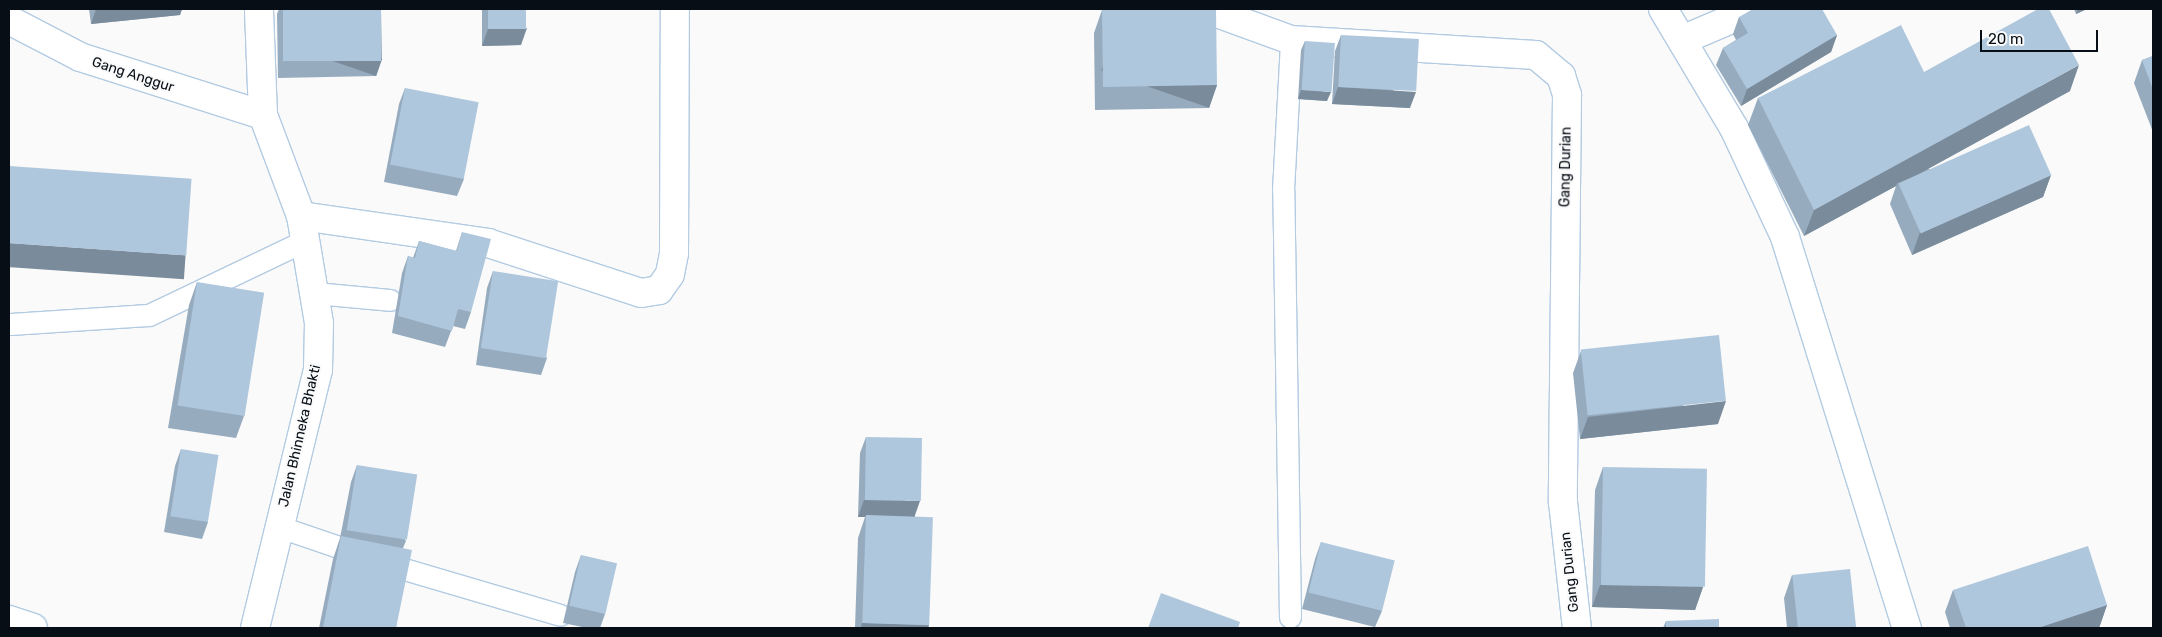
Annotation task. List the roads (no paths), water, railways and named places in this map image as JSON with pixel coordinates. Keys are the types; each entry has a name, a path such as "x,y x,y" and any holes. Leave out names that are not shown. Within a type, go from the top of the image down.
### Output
{"street":[{"name":"Jalan Bhinneka Bhakti","path":"255,628 318,370 315,293 304,228 263,116 259,9"},
{"path":"304,228 488,243 640,293 659,290 670,274 674,253 675,9"},
{"name":"Gang Durian","path":"1206,9 1291,40 1536,56 1561,76 1568,95 1563,502 1576,628"},
{"path":"1663,9 1734,128 1785,237 1907,628"},
{"path":"1682,40 1755,9"},
{"name":"Gang Anggur","path":"9,20 80,57 263,116"},
{"path":"9,620 33,628"}],"lane":[{"path":"1290,617 1282,190 1291,40"},
{"path":"9,324 149,316 304,228"},
{"path":"315,293 390,300"},
{"path":"280,527 378,560 560,614"}]}
